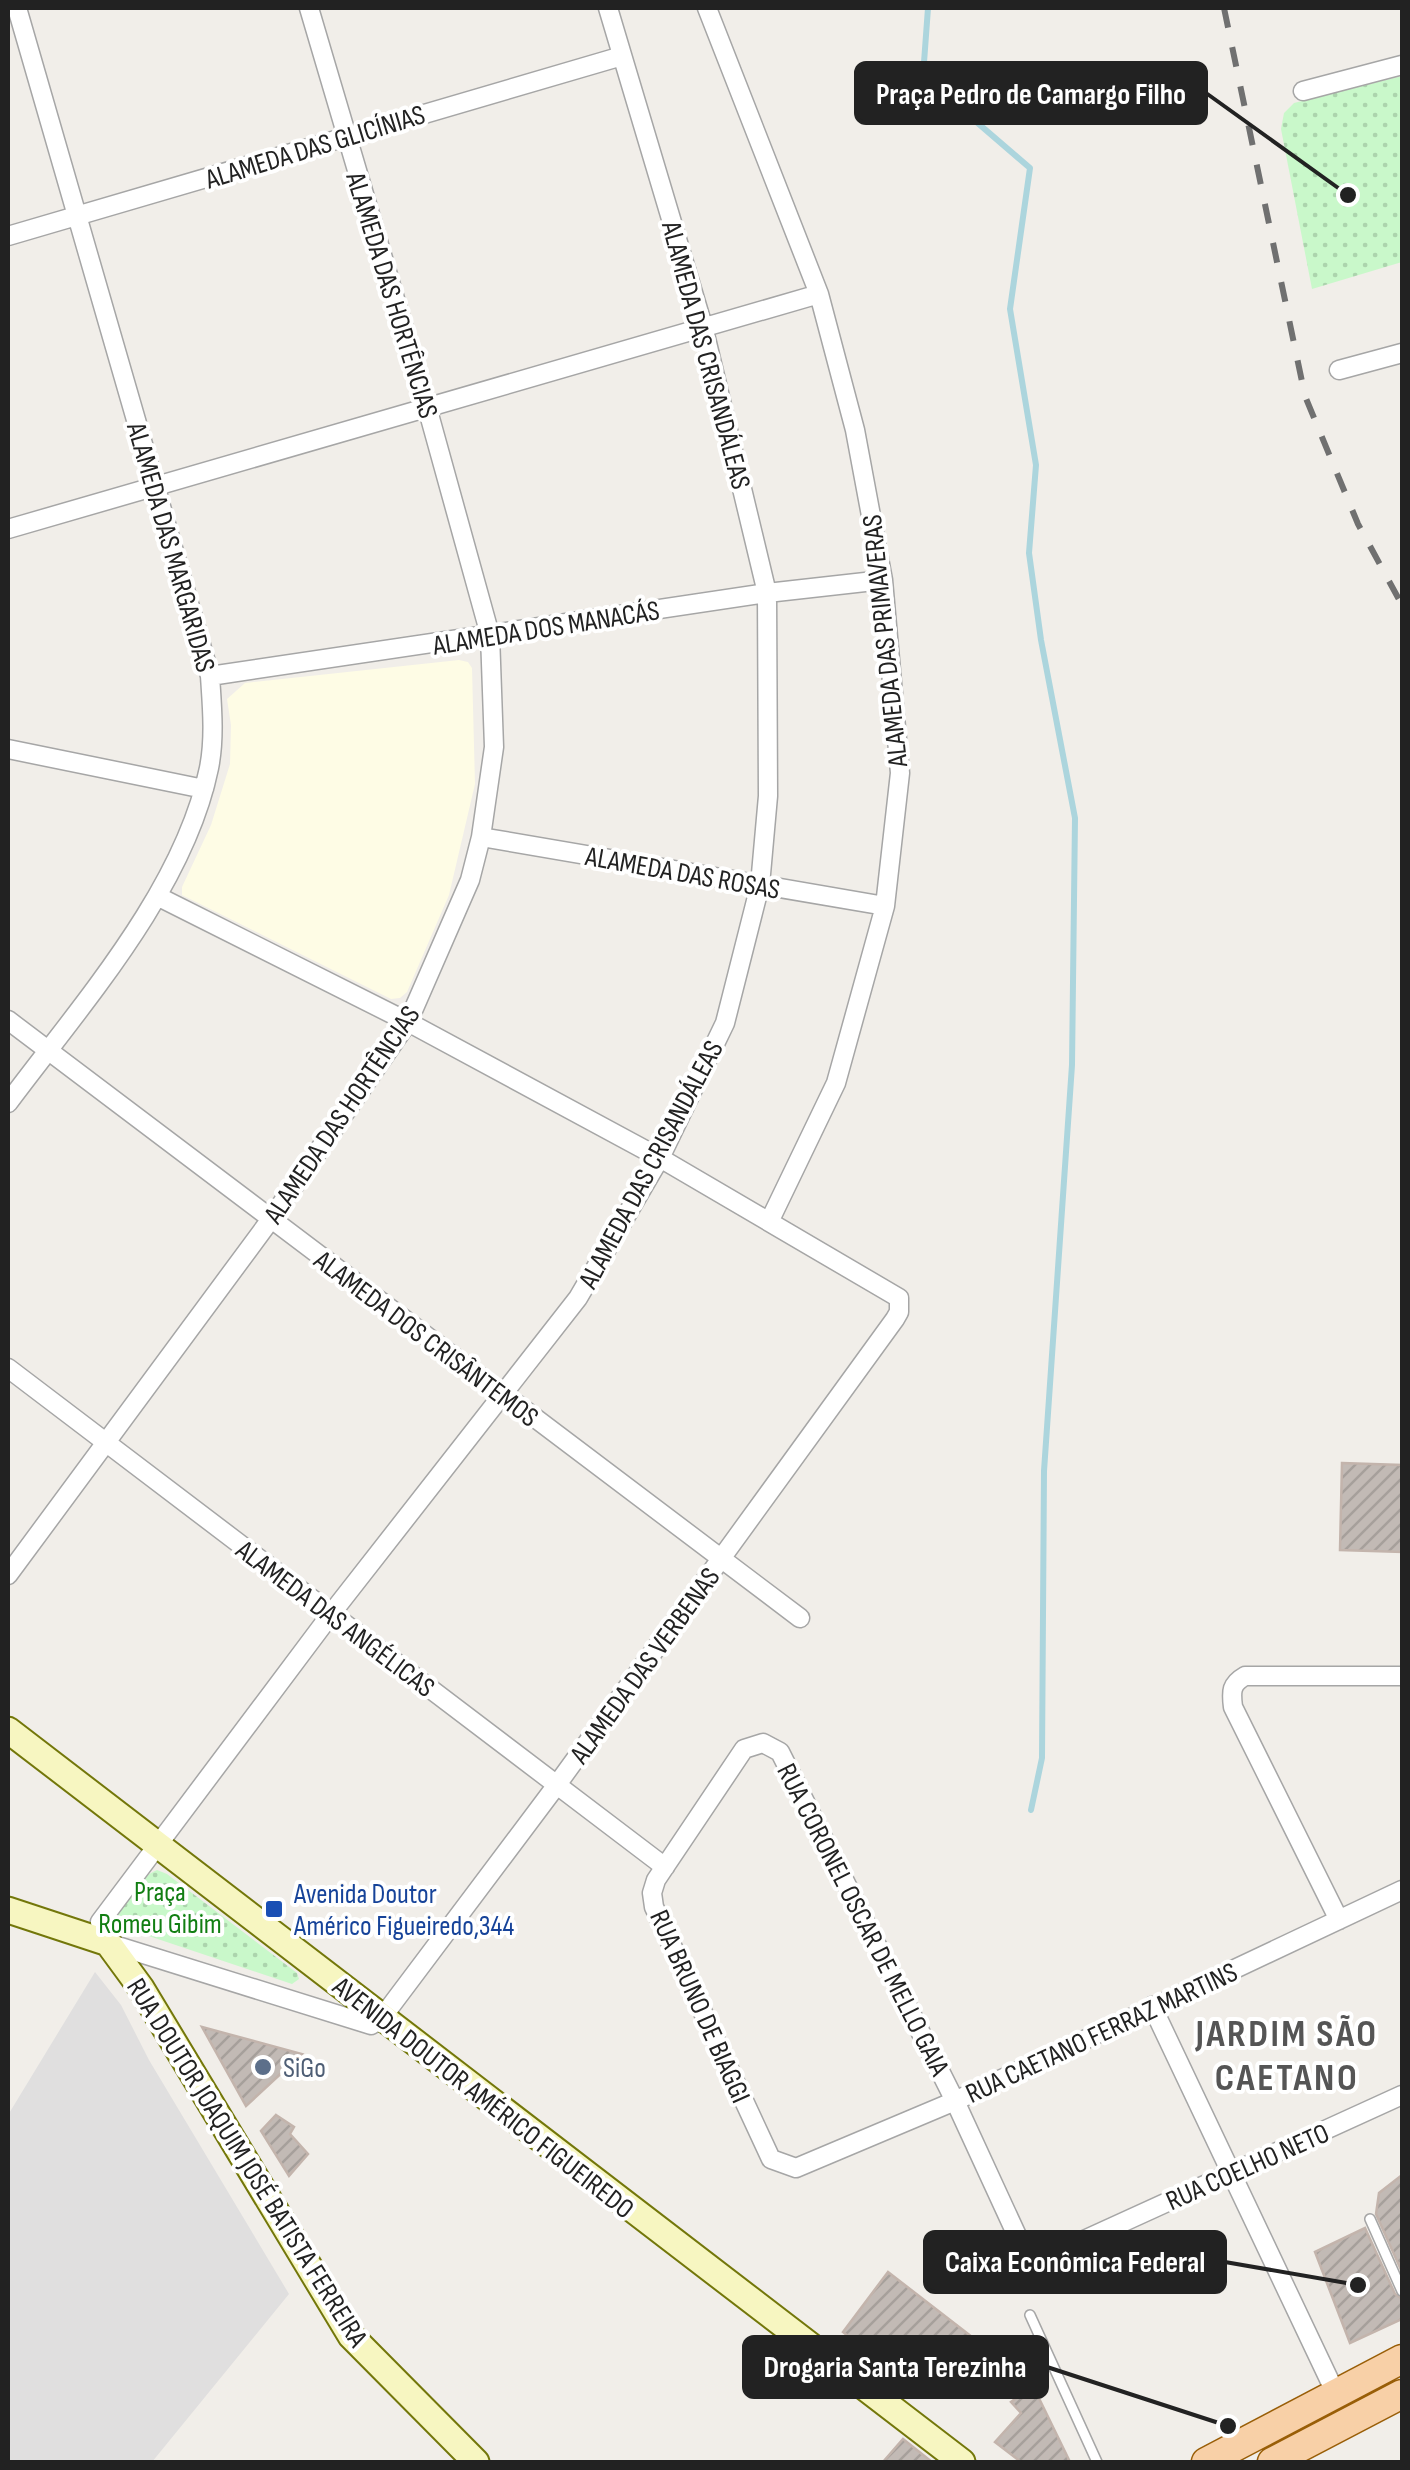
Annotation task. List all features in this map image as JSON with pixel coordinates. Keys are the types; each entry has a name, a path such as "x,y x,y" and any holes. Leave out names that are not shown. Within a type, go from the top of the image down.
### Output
{"main road":[{"name":"AVENIDA DOUTOR AMÉRICO FIGUEIREDO","path":"8,1730 962,2462"},
{"path":"8,1910 108,1943"},
{"name":"RUA DOUTOR JOAQUIM JOSÉ BATISTA FERREIRA","path":"108,1943 142,1988 351,2336 476,2462"},
{"path":"1206,2462 1402,2358"},
{"path":"1272,2462 1402,2394"}],"street":[{"name":"ALAMEDA DAS MARGARIDAS","path":"8,1103 160,896 190,830 211,754 210,676 18,8"},
{"name":"ALAMEDA DAS HORTÊNCIAS","path":"8,1575 108,1443 408,1022 470,880 481,837 494,746 490,635 428,407 309,8"},
{"name":"ALAMEDA DAS CRISANDÁLEAS","path":"108,1943 100,1928 105,1912 578,1298 660,1158 725,1023 760,885 768,796 767,593 704,326 608,8"},
{"name":"ALAMEDA DAS PRIMAVERAS","path":"706,8 819,294 855,430 883,580 900,772 885,906 836,1083 770,1220"},
{"name":"ALAMEDA DAS GLICÍNIAS","path":"8,236 622,56"},
{"path":"1303,90 1402,65"},
{"path":"8,528 819,294"},
{"path":"1339,370 1402,353"},
{"name":"ALAMEDA DOS MANACÁS","path":"210,676 767,593 883,580"},
{"path":"8,749 204,789"},
{"name":"ALAMEDA DAS ROSAS","path":"481,837 885,906"},
{"path":"160,896 408,1022 770,1220"},
{"name":"ALAMEDA DOS CRISÂNTEMOS","path":"8,1020 800,1618"},
{"name":"ALAMEDA DAS VERBENAS","path":"381,2019 556,1786 895,1319 900,1306 899,1298 892,1292 770,1220"},
{"name":"ALAMEDA DAS ANGÉLICAS","path":"8,1368 665,1867"},
{"path":"1339,1920 1233,1707 1231,1691 1236,1681 1245,1676 1402,1676"},
{"name":"RUA BRUNO DE BIAGGI","path":"763,1743 744,1750 665,1867 652,1893 654,1907 771,2159 796,2168"},
{"name":"RUA CORONEL OSCAR DE MELLO GAIA","path":"763,1743 780,1752 956,2102 1025,2252 1038,2261"},
{"name":"RUA CAETANO FERRAZ MARTINS","path":"796,2168 956,2102 1402,1890"},
{"path":"108,1943 365,2024 381,2019"},
{"path":"1152,2006 1336,2394"},
{"name":"RUA COELHO NETO","path":"1038,2261 1402,2095"}],"lane":[{"path":"1370,2219 1402,2291"},
{"path":"1030,2315 1097,2462"}],"shaded area":[{"path":"468,662 472,668 475,784 449,895 407,992 400,998 391,999 182,895 182,887 211,825 230,764 227,699 245,683"},
{"path":"95,1972 121,2005 149,2060 289,2294 152,2462 8,2462 8,2115"}],"green space":[{"path":"1402,76 1402,262 1312,289 1281,129 1284,113 1294,103"},
{"name":"Praça Romeu Gibim","path":"157,1870 297,1973 299,1979 292,1984 122,1927 117,1922 125,1900 144,1878"}],"building":[{"path":"1342,1463 1402,1465 1402,1552 1340,1550"},
{"name":"SiGo","path":"202,2027 302,2054 246,2106"},
{"name":"SiGo","path":"276,2115 294,2127 290,2134 308,2154 289,2176 261,2131"},
{"path":"1402,2175 1402,2272 1376,2214 1379,2193"},
{"path":"1365,2228 1395,2294 1402,2299 1402,2319 1350,2343 1315,2252"},
{"path":"888,2272 994,2354 978,2374 964,2363 940,2381 927,2376 917,2386 887,2355 873,2364 862,2358 865,2350 843,2332"},
{"path":"1033,2386 1070,2462 1021,2462 995,2442 1021,2413 1011,2402"},
{"path":"903,2439 932,2462 883,2462"}],"waterway":[{"path":"928,8 923,76 1030,168 1010,309 1036,465 1029,553 1041,640 1075,818 1072,1065 1044,1471 1042,1758 1031,1810"}],"railway":[{"path":"1224,8 1305,396 1358,524 1402,605"}],"place":[{"name":"Praça Pedro de Camargo Filho","path":"1348,195"},
{"name":"Avenida Doutor Américo Figueiredo,344","path":"274,1909"},
{"name":"SiGo","path":"263,2067"},
{"name":"Caixa Econômica Federal","path":"1358,2285"},
{"name":"Drogaria Santa Terezinha","path":"1228,2426"}],"district":[{"name":"JARDIM SÃO CAETANO","path":"1287,2055"}]}
